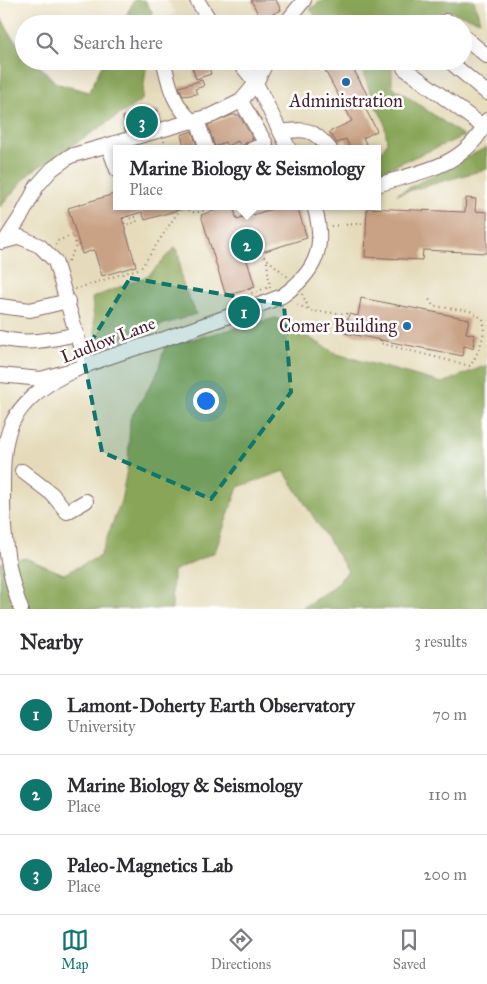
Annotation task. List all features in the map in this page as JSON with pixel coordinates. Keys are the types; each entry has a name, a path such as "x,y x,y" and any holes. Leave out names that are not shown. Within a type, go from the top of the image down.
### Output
{"lane":[{"path":"197,0 206,15"},
{"path":"292,15 304,0"},
{"path":"472,44 487,56"},
{"path":"166,70 175,101 180,110 195,121 205,145"},
{"path":"245,70 256,83 288,145"},
{"path":"2,242 24,213 37,186 52,169 70,156 213,115 240,101 256,83 262,70"},
{"path":"381,184 454,160 468,148 485,124 407,70"},
{"path":"460,70 487,93"},
{"path":"240,101 266,144 263,145"},
{"path":"282,132 309,130 326,145"},
{"path":"108,145 113,159"},
{"name":"Ludlow Lane","path":"21,609 16,596 6,541 1,481 4,457 12,424 26,403 42,389 86,366 274,292 293,281 310,269 319,249 321,227 315,210"},
{"path":"0,375 41,379 86,366 55,261 40,246 20,237 2,242"},
{"path":"0,306 30,310 66,296"},
{"path":"0,338 16,342 49,340 77,334"},
{"path":"22,471 44,488 67,512 86,501"}],"path":[{"path":"66,296 141,268 180,210"},
{"path":"188,210 195,213 205,210"},
{"path":"240,210 243,218"},
{"path":"123,218 125,225 137,222 136,217 128,219 128,216"},
{"path":"321,227 366,223"},
{"path":"67,263 76,246 73,235"},
{"path":"260,253 293,281 310,311"},
{"path":"266,259 274,292"},
{"path":"250,289 251,293 274,292 310,311 349,314"},
{"path":"381,340 380,343 470,366 483,339 484,322 476,313 433,306 429,299"}],"highlighted area":[{"path":"130,278 284,305 291,392 211,499 102,452 83,355"}],"shaded area":[{"path":"167,0 487,0 487,443 344,609 0,609 0,181 131,70 472,70 472,15 171,15 175,12"}],"green space":[{"path":"134,0 145,0 152,12 152,15 126,15"},
{"path":"323,0 474,0 480,21 472,18 472,15 461,15 445,10 440,15 315,15 310,9"},
{"path":"0,15 15,40 15,70 44,70 56,83 89,92 100,70 146,70 142,100 31,172 0,207 0,84 2,63"},
{"path":"362,70 392,70 392,86 464,136 381,171 381,153 387,142 384,120 375,105"},
{"path":"487,147 487,169 397,194"},
{"path":"175,247 179,257 182,282 196,314 103,344 95,333 92,298 149,275"},
{"path":"276,318 337,354 442,383 487,365 487,609 300,609 332,589 348,571 284,471 238,487 215,552 173,571 172,609 0,609 0,563 25,558 64,574 100,556 121,501 128,464 130,419 157,374 165,346"}],"building":[{"path":"251,0 276,0 281,10 271,15 258,15"},
{"path":"193,70 210,70 211,74 196,79"},
{"path":"325,70 354,70 370,100 363,104 377,131 363,138 367,145 348,145 346,139 337,143 329,132 352,121"},
{"path":"202,80 204,86 195,89 197,94 183,96 179,87"},
{"path":"158,110 160,121 125,131 123,117"},
{"path":"232,115 239,115 253,139 243,145 238,141 229,145 226,145 225,142 214,145 208,125"},
{"path":"192,131 197,145 184,145 181,135"},
{"path":"113,194 113,210 178,210 145,220 142,212 122,218 136,266 102,276 94,250 82,254 68,208"},
{"path":"466,198 476,199 475,211 487,212 487,253 423,250 422,260 365,257 367,210 381,209 465,212"},
{"path":"217,210 234,210 237,220 268,210 298,210 307,238 246,257 255,287 226,296 201,215"},
{"name":"Comer Building","path":"361,298 469,319 466,333 475,335 473,348 464,346 463,356 345,333 349,314 358,316"}],"place":[{"name":"Administration","path":"346,82"},
{"name":"Paleo-Magnetics Lab","path":"142,122"},
{"name":"Marine Biology & Seismology","path":"247,245"},
{"name":"Lamont-Doherty Earth Observatory","path":"244,312"},
{"name":"Comer Building","path":"407,326"}]}
